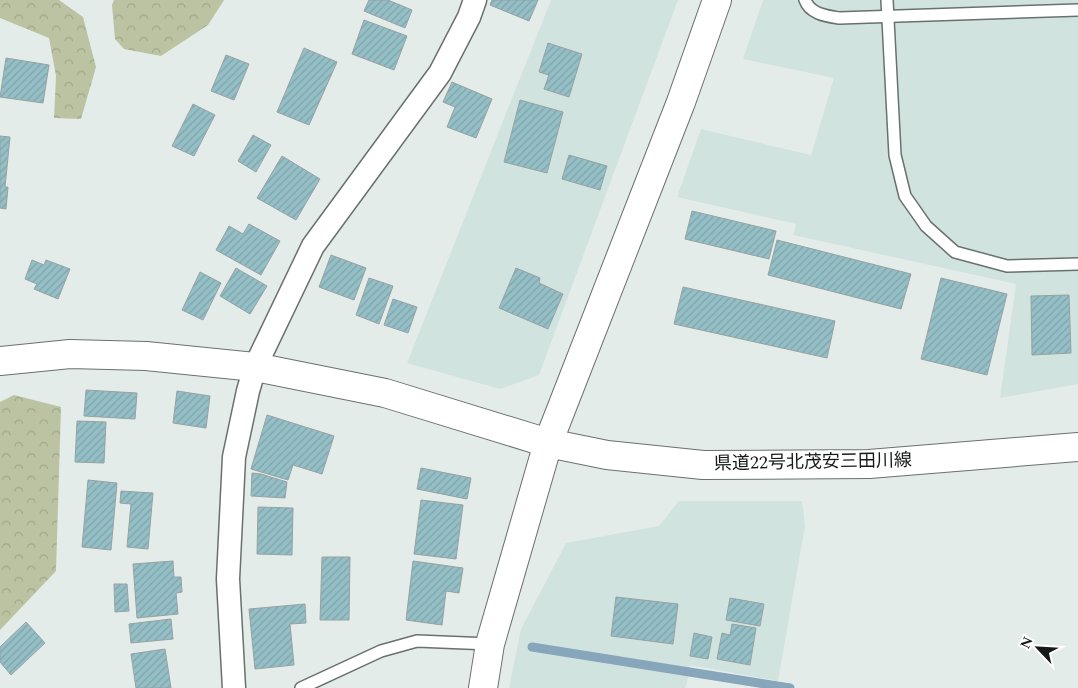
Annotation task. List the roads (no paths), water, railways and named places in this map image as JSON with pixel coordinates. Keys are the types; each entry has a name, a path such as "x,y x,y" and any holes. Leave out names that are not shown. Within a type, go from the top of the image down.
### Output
{"street":[{"path":"234,688 228,579 234,466 248,391 255,367 313,246 440,73 469,16 475,0"},
{"path":"482,688 490,644 548,443 681,102 717,0"},
{"name":"県道22号北茂安三田川線","path":"0,361 70,354 146,356 255,367 384,393 548,443 607,455 702,465 870,464 1078,447"}],"lane":[{"path":"805,0 806,4 820,15 839,18 1078,10"},
{"path":"887,0 895,155 905,196 926,226 955,252 1007,266 1078,264"},
{"path":"1051,448 1078,438"},
{"path":"301,688 381,651 418,641 490,644"}],"waterway":[{"path":"532,647 790,688"}]}
